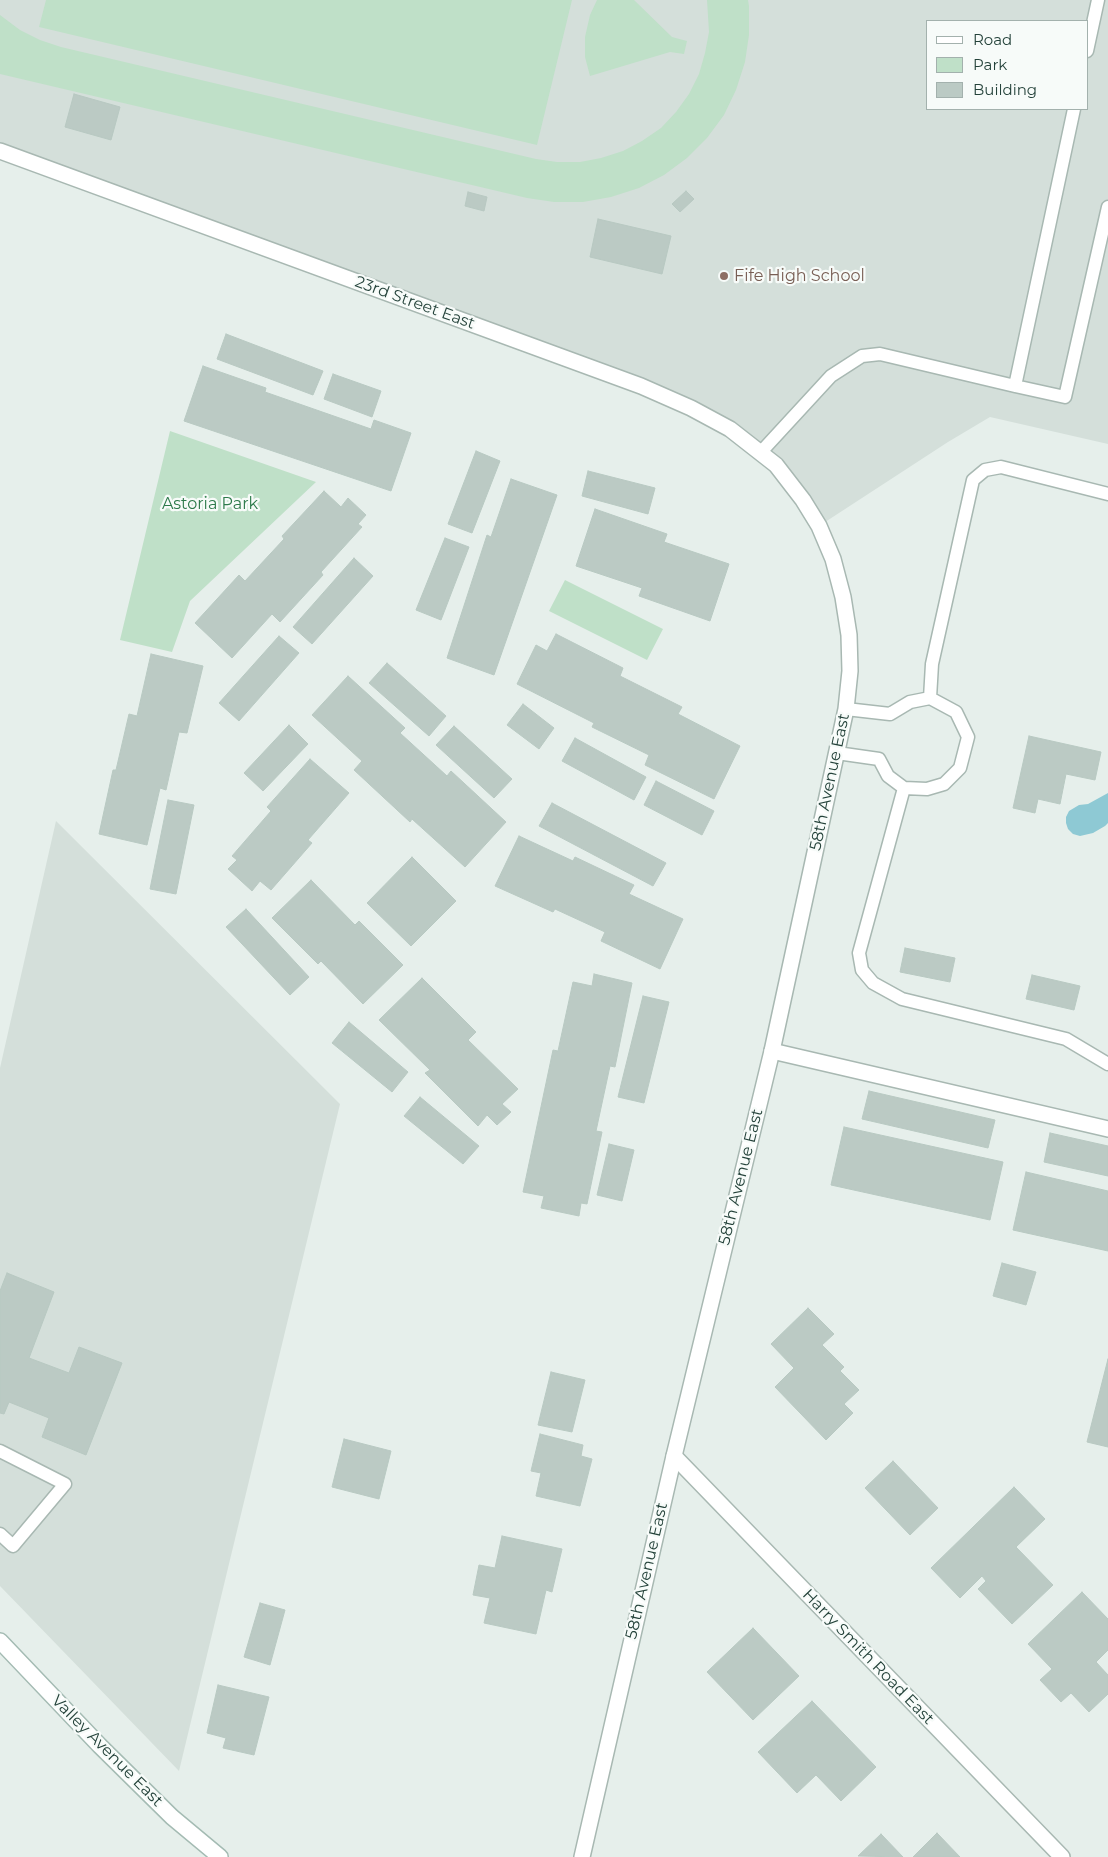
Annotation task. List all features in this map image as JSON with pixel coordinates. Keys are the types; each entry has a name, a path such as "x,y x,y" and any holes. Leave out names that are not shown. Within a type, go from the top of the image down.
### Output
{"street":[{"name":"23rd Street East","path":"0,151 640,386 690,408 730,429 761,452 776,466 803,500"},
{"name":"58th Avenue East","path":"582,1857 674,1456 772,1051 846,710 850,671 850,644 843,596 830,550 819,526 803,500"},
{"path":"772,1051 1108,1129"},
{"name":"Harry Smith Road East","path":"674,1456 1062,1857"},
{"name":"Valley Avenue East","path":"0,1641 106,1752 172,1816 220,1857"}],"lane":[{"path":"1088,46 1098,0"},
{"path":"1015,386 1074,110"},
{"path":"761,452 831,376 862,356 880,354 1065,397 1108,207"},
{"path":"930,698 932,664 973,480 986,470 1001,466 1108,494"},
{"path":"837,753 879,759 888,776 904,788 927,789 944,784 960,768 968,737 956,712 930,698 910,702 890,714 846,710"},
{"path":"904,788 859,953 862,970 873,983 902,999 1066,1039 1108,1064"},
{"path":"0,1452 65,1484 13,1546 0,1534"}],"shaded area":[{"name":"Fife High School","path":"0,0 1108,0 1108,444 990,417 819,526 790,481 691,408 0,151"},
{"path":"56,821 340,1104 179,1771 0,1586 0,1068"}],"green space":[{"path":"46,0 572,0 537,145 39,27"},
{"path":"597,0 634,0 672,37 687,41 684,54 670,52 590,76 585,57 585,37 590,15"},
{"path":"707,0 748,0 749,6 749,35 745,62 736,90 724,115 707,138 687,158 664,175 639,188 611,197 583,202 554,202 527,198 0,74 0,15 20,30 40,40 61,47 536,159 557,162 580,162 623,151 661,128 676,112 689,94 699,74 705,53 709,32"},
{"name":"Astoria Park","path":"170,431 316,482 190,601 172,652 120,640"},
{"path":"565,580 663,629 647,660 549,611"}],"water":[{"path":"1108,793 1108,823 1093,833 1080,836 1073,834 1068,829 1066,823 1069,811 1079,805 1088,804"}],"building":[{"path":"74,94 120,107 111,140 65,127"},
{"path":"686,191 694,199 680,212 672,204"},
{"path":"468,192 487,197 484,211 465,206"},
{"path":"598,219 671,236 662,274 590,257"},
{"path":"226,334 323,371 313,395 217,359"},
{"path":"203,366 266,388 265,392 371,429 374,420 411,433 391,491 184,421"},
{"path":"333,374 381,391 372,417 324,399"},
{"path":"476,451 500,461 472,533 448,524"},
{"path":"588,471 655,488 648,514 582,496"},
{"path":"511,479 557,495 494,675 447,658 487,535 491,537"},
{"path":"324,491 341,507 348,498 366,515 358,524 362,527 321,572 323,575 280,622 272,614 232,658 195,623 239,575 245,581 284,539 282,536"},
{"path":"595,509 667,534 664,542 729,564 710,621 639,596 642,588 576,566"},
{"path":"445,538 469,547 441,620 416,610"},
{"path":"354,558 373,576 312,644 293,627"},
{"path":"556,634 623,668 620,676 682,707 678,714 740,746 714,799 645,765 649,755 592,727 594,723 517,684 536,645 547,651"},
{"path":"279,636 299,653 239,721 219,703"},
{"path":"151,654 203,666 187,733 179,732 166,790 160,788 147,845 99,834 113,770 116,770 129,714 137,716"},
{"path":"387,663 446,716 429,736 369,683"},
{"path":"348,676 405,728 400,733 447,776 451,771 506,822 465,867 412,819 410,822 354,770 362,761 312,715"},
{"path":"523,704 554,728 539,749 507,725"},
{"path":"289,725 308,744 263,791 244,773"},
{"path":"454,726 512,779 494,798 436,745"},
{"path":"1029,736 1101,752 1095,780 1066,774 1060,804 1038,799 1035,813 1013,808"},
{"path":"575,738 646,777 634,800 562,761"},
{"path":"310,759 349,793 308,840 312,843 271,890 260,881 252,891 228,869 237,860 232,856 271,811 267,807"},
{"path":"656,781 714,811 702,835 644,805"},
{"path":"168,800 194,805 176,894 150,889"},
{"path":"552,803 666,863 653,886 539,826"},
{"path":"519,836 573,861 575,857 634,885 629,894 683,919 660,969 601,941 605,932 555,909 553,912 495,886"},
{"path":"412,857 456,901 411,946 367,903"},
{"path":"311,880 355,925 359,921 403,965 363,1004 321,961 318,964 272,918"},
{"path":"246,909 309,977 290,995 226,927"},
{"path":"905,948 955,958 950,982 900,972"},
{"path":"594,974 632,983 615,1067 610,1066 596,1131 602,1132 587,1204 581,1203 579,1216 541,1208 544,1196 523,1192 553,1050 558,1051 573,982 592,986"},
{"path":"1032,975 1080,986 1074,1010 1026,999"},
{"path":"422,978 476,1032 468,1040 518,1089 502,1104 511,1112 497,1125 487,1115 478,1126 425,1073 430,1070 379,1020"},
{"path":"643,996 669,1002 644,1103 618,1097"},
{"path":"349,1022 408,1072 392,1092 332,1043"},
{"path":"869,1091 995,1120 988,1148 862,1119"},
{"path":"420,1097 479,1146 463,1164 404,1116"},
{"path":"844,1127 1003,1162 990,1220 831,1185"},
{"path":"1050,1133 1108,1146 1108,1176 1044,1162"},
{"path":"609,1144 634,1150 622,1201 597,1195"},
{"path":"1026,1172 1108,1191 1108,1251 1013,1230"},
{"path":"1002,1263 1036,1272 1026,1305 993,1296"},
{"path":"7,1273 54,1292 29,1358 69,1373 79,1347 122,1363 86,1455 42,1437 49,1418 9,1402 4,1414 0,1413 0,1291"},
{"path":"808,1308 834,1334 822,1345 844,1367 840,1371 859,1390 844,1404 853,1413 826,1440 775,1387 794,1368 771,1344"},
{"path":"1108,1359 1108,1447 1087,1442"},
{"path":"551,1372 585,1380 572,1432 538,1425"},
{"path":"540,1434 583,1445 581,1456 592,1459 580,1506 536,1496 541,1473 531,1471"},
{"path":"344,1439 391,1451 379,1499 332,1487"},
{"path":"893,1461 938,1508 910,1535 865,1488"},
{"path":"1014,1487 1045,1519 1016,1547 1053,1585 1012,1624 978,1589 986,1581 982,1576 960,1598 931,1568"},
{"path":"502,1536 562,1549 552,1592 546,1590 536,1634 484,1623 490,1598 473,1595 479,1565 495,1568"},
{"path":"1082,1592 1108,1619 1108,1650 1096,1662 1108,1675 1108,1694 1089,1712 1071,1693 1061,1702 1040,1680 1052,1669 1028,1644"},
{"path":"260,1603 285,1610 270,1665 244,1657"},
{"path":"753,1628 799,1676 753,1720 707,1672"},
{"path":"218,1685 269,1697 254,1755 223,1748 226,1738 207,1733"},
{"path":"812,1701 876,1767 841,1801 816,1775 797,1793 758,1752"},
{"path":"937,1833 960,1857 913,1857"},
{"path":"881,1834 903,1857 858,1856"}],"place":[{"name":"Fife High School","path":"724,276"}]}
